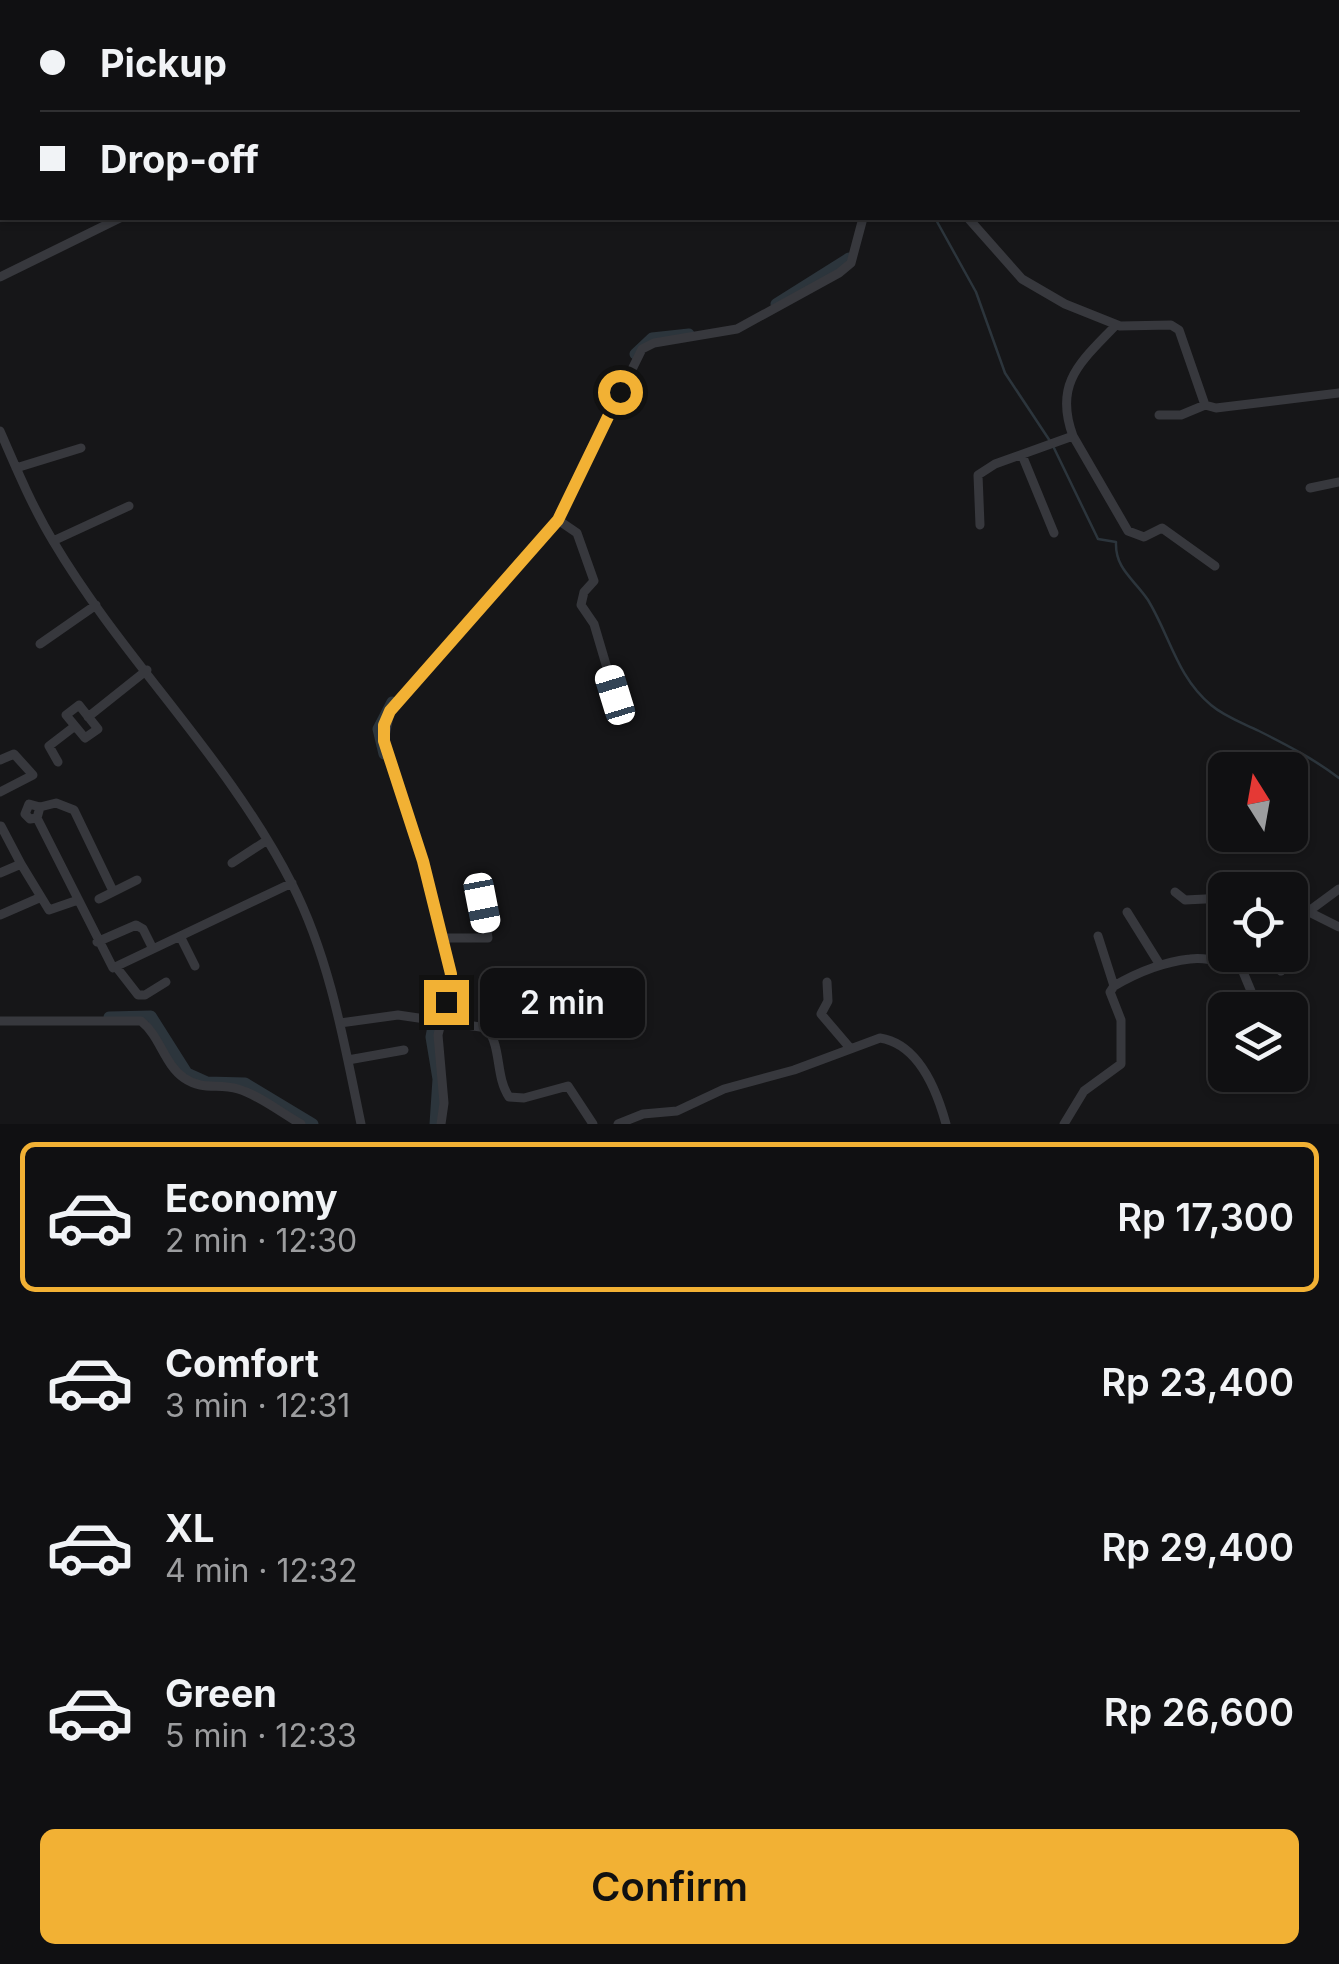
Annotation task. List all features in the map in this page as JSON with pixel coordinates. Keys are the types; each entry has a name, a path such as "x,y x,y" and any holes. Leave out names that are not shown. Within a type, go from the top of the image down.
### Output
{"street":[{"path":"0,278 116,220"},
{"path":"440,1124 444,1102 434,1021 452,979 423,861 384,741 384,725 390,711 558,520 642,349 654,342 737,329 840,273 853,259 863,220"},
{"path":"970,220 1022,279 1066,304 1116,325 1171,325 1180,330 1205,406"},
{"path":"1116,325 1083,360 1067,387 1065,403 1073,436 1128,531 1144,537 1163,528 1215,566"},
{"path":"1159,415 1182,415 1205,406 1216,408 1339,393"},
{"path":"0,431 53,541 96,605 212,754 292,883 325,964 361,1124"},
{"path":"980,525 978,475 1073,436"},
{"path":"16,468 81,448"},
{"path":"1022,454 1054,533"},
{"path":"1310,488 1339,482"},
{"path":"53,541 129,506"},
{"path":"558,520 577,533 593,570 594,580 584,592 581,605 594,624 615,695"},
{"path":"40,644 96,605"},
{"path":"88,716 147,670"},
{"path":"79,705 98,729 85,738 76,726 66,715 79,705"},
{"path":"58,762 49,746 76,726"},
{"path":"0,760 14,754 32,772 32,776 0,792"},
{"path":"20,783 30,819 61,804 74,810 113,892"},
{"path":"27,809 39,813 110,967 117,968 292,883"},
{"path":"27,809 1,826 39,898 52,911 78,900"},
{"path":"232,863 266,842"},
{"path":"98,860 109,855"},
{"path":"0,873 21,864"},
{"path":"99,899 137,880"},
{"path":"1339,889 1310,914 1339,928"},
{"path":"1175,892 1185,900 1208,899"},
{"path":"0,915 39,898"},
{"path":"442,938 488,938 482,903"},
{"path":"1127,912 1160,965"},
{"path":"97,942 136,925 143,929 153,949"},
{"path":"180,936 195,966"},
{"path":"1098,936 1114,986"},
{"path":"1064,1124 1090,1085 1120,1064 1120,1020 1110,992 1114,986 1160,965 1196,958 1208,960"},
{"path":"117,968 138,994 145,995 166,982"},
{"path":"827,982 828,1001 821,1014 850,1048"},
{"path":"340,1023 386,1015 490,1030 500,1079 510,1097 524,1098 568,1086 593,1124"},
{"path":"0,1021 141,1021 150,1028 174,1069 188,1080 204,1088 241,1090 301,1124"},
{"path":"618,1124 643,1114 676,1112 724,1089 794,1070 880,1038 904,1049 934,1086 946,1124"},
{"path":"348,1060 404,1050"}],"waterway":[{"path":"936,220 976,292 1005,373 1050,441"},
{"path":"776,304 849,258"},
{"path":"635,354 652,338 689,334"},
{"path":"1054,448 1098,539 1116,542 1122,567 1148,600 1182,669 1199,694 1222,713 1339,778"},
{"path":"384,754 378,729 392,702"},
{"path":"435,1124 438,1079 431,1037 435,1016 447,993"},
{"path":"109,1017 151,1016 187,1073 207,1082 245,1083 313,1124"}],"route":[{"path":"446,1002 451,974 423,861 384,741 384,725 390,711 558,520 581,480 620,392"}]}
